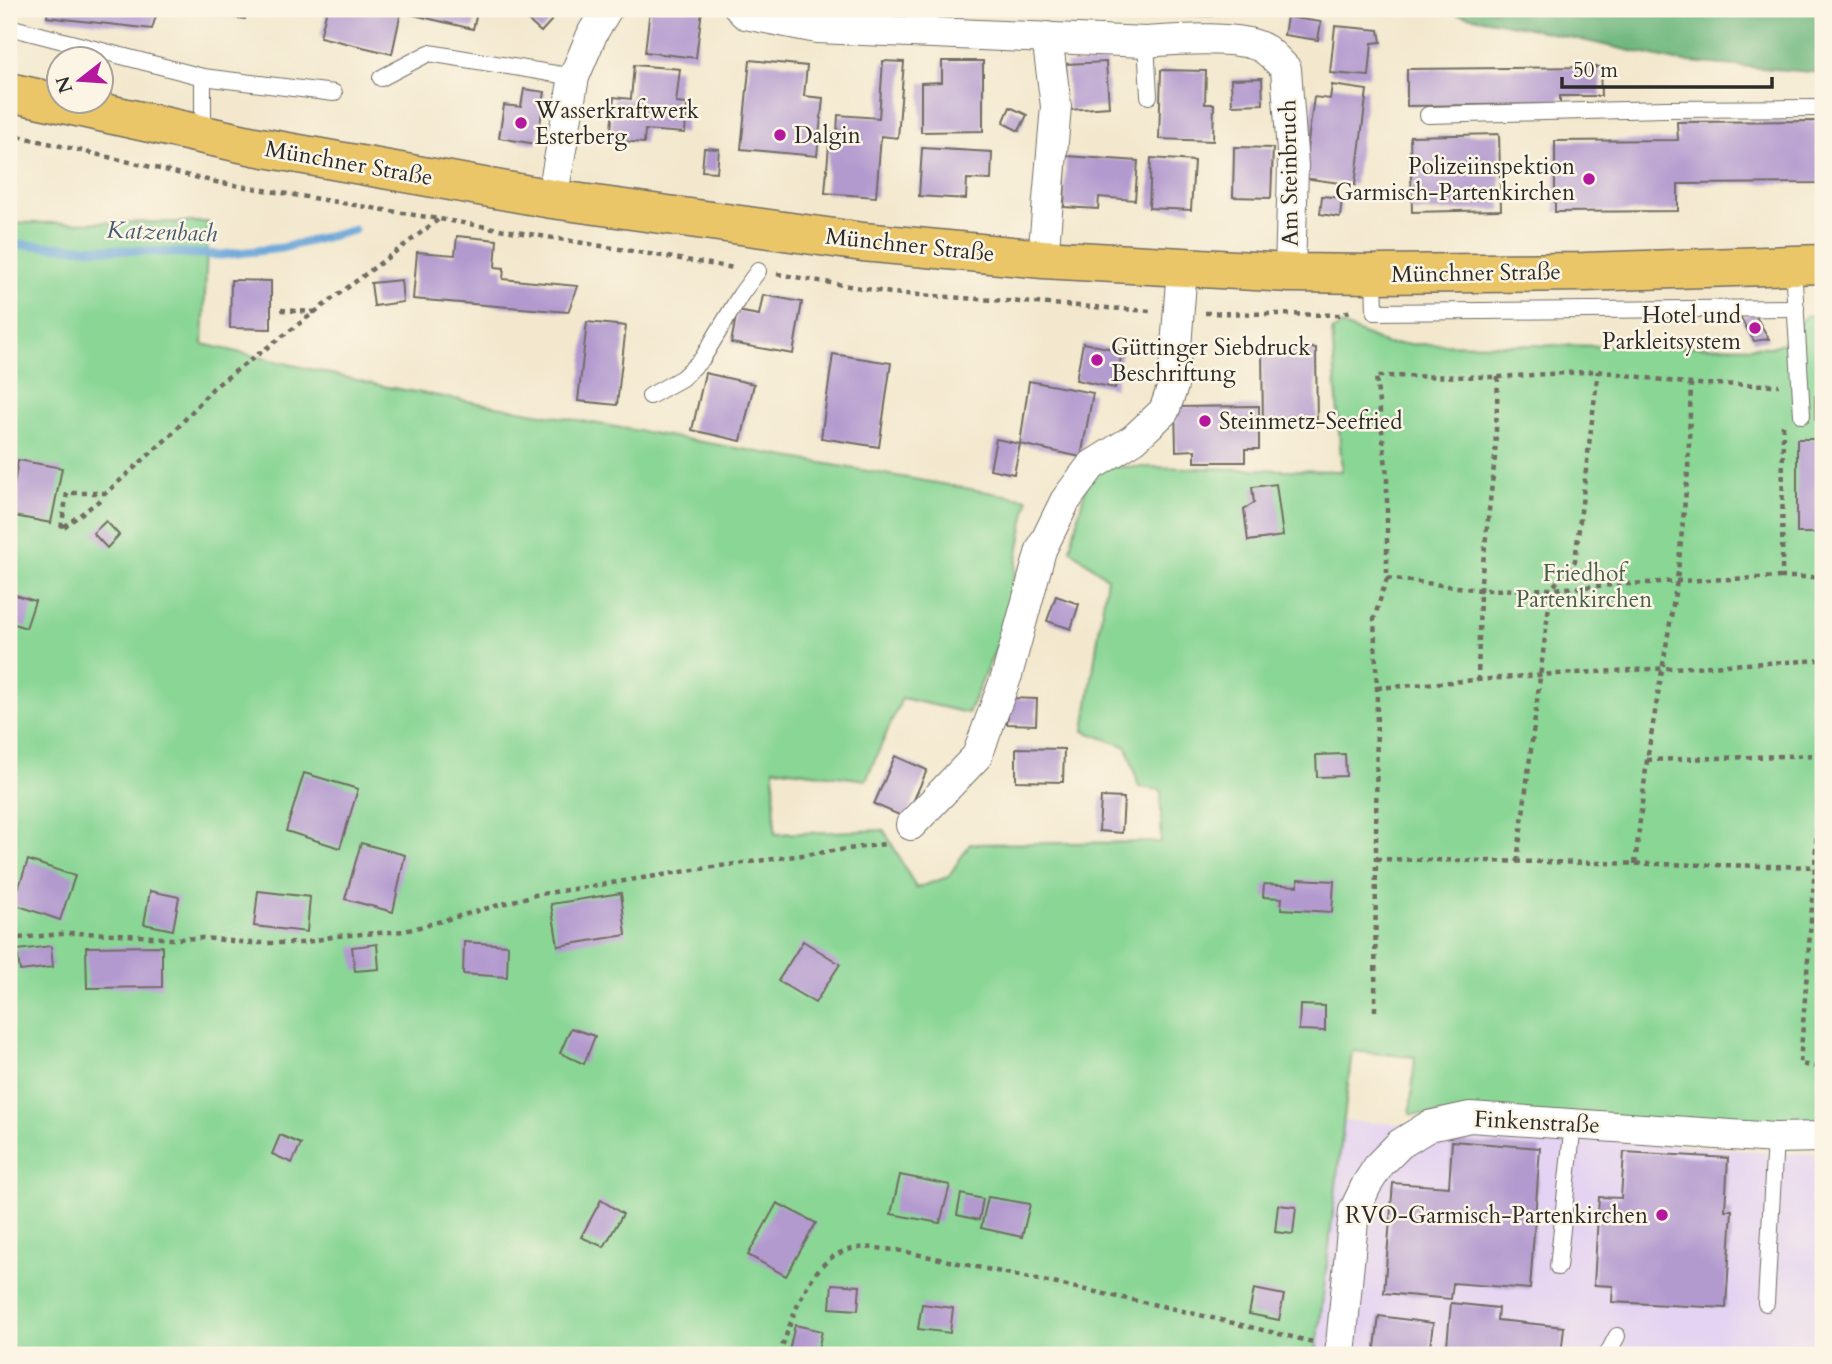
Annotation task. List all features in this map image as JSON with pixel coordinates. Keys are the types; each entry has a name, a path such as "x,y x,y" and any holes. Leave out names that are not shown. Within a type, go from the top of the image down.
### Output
{"main road":[{"name":"Münchner Straße","path":"9,92 203,135 552,199 863,242 1043,259 1290,273 1584,272 1808,265"}],"street":[{"path":"552,199 574,77 593,32 607,9"},
{"name":"Am Steinbruch","path":"740,9 745,14 817,28 1146,41 1199,38 1264,48 1286,69 1293,166 1290,273"},
{"path":"1043,259 1056,106 1047,37"},
{"path":"911,825 977,756 1007,674 1041,550 1065,501 1091,466 1134,439 1164,411 1173,386 1182,268"},
{"name":"Finkenstraße","path":"1340,1352 1354,1211 1380,1164 1400,1144 1429,1126 1470,1117 1775,1138 1823,1137"}],"lane":[{"path":"9,27 203,77 334,93"},
{"path":"1146,41 1149,96"},
{"path":"381,78 429,53 574,77"},
{"path":"203,77 203,135"},
{"path":"1428,115 1823,108"},
{"path":"1802,415 1796,308 1808,265"},
{"path":"649,397 682,377 702,359 758,271"},
{"path":"1374,274 1375,312 1796,308"},
{"path":"1558,1267 1573,1123"},
{"path":"1766,1303 1775,1138"},
{"path":"1607,1355 1617,1336"}],"path":[{"path":"100,500 61,528 67,493 106,493 171,435 213,388 438,220"},
{"path":"281,310 316,312"},
{"path":"1376,1012 1377,688 1374,619 1387,578 1387,476 1376,376 1498,377 1598,371 1691,384 1800,385"},
{"path":"1517,862 1538,676 1551,589 1574,561 1598,371"},
{"path":"1478,681 1480,590 1494,457 1498,377"},
{"path":"1635,864 1647,760 1677,580 1688,470 1691,384"},
{"path":"1782,577 1782,425 1802,415"},
{"path":"1387,578 1480,590 1551,589 1677,580 1823,577"},
{"path":"1377,688 1823,660"},
{"path":"1823,688 1822,755 1800,1064 1823,1068"},
{"path":"1647,760 1822,755"},
{"path":"9,939 96,934 171,939 202,938 251,943 303,943 336,936 405,931 535,895 885,844 911,825"},
{"path":"1376,859 1823,867"},
{"path":"779,1355 800,1297 814,1276 831,1259 846,1250 866,1247 897,1250 1153,1304 1340,1352"}],"shaded area":[{"path":"1344,1121 1476,1128 1770,1153 1823,1154 1823,1355 1316,1355"}],"green space":[{"path":"1431,9 1823,9 1823,73 1676,61"},
{"name":"Friedhof Partenkirchen","path":"208,222 203,344 387,387 1028,499 1004,630 968,713 902,698 866,780 774,768 775,834 884,830 916,888 948,877 970,844 1161,842 1161,790 1139,787 1127,747 1084,731 1107,578 1070,549 1091,466 1342,471 1332,331 1342,325 1386,344 1771,347 1783,343 1806,316 1823,315 1823,1127 1410,1114 1415,1057 1352,1051 1316,1355 9,1355 9,223"}],"building":[{"path":"48,9 158,9 152,29 47,17"},
{"path":"172,9 247,9 245,19"},
{"path":"327,9 478,9 473,29 401,12 392,54 320,37"},
{"path":"515,9 562,9 541,32"},
{"path":"650,9 702,9 696,58 645,52"},
{"path":"1109,9 1150,9 1149,15"},
{"path":"1181,9 1213,9 1213,16 1181,16"},
{"path":"1287,17 1321,22 1318,40 1284,35"},
{"path":"1335,26 1379,30 1381,42 1372,43 1369,76 1330,73"},
{"path":"750,60 807,66 804,96 823,98 817,156 741,149"},
{"path":"883,61 904,62 898,138 881,136 876,197 825,193 830,133 837,133 838,115 879,118"},
{"path":"942,61 983,61 983,131 921,132 921,83 942,82"},
{"path":"1106,62 1109,107 1069,110 1066,64"},
{"path":"634,65 680,69 676,103 687,104 685,133 645,130 644,143 610,140 614,97 631,99"},
{"path":"1600,67 1601,96 1560,96 1560,104 1407,106 1407,69"},
{"path":"1161,70 1206,71 1205,104 1214,104 1213,141 1159,139"},
{"path":"1262,78 1263,104 1232,105 1231,79"},
{"path":"1332,85 1367,90 1355,185 1303,178 1314,97 1330,99"},
{"name":"Wasserkraftwerk Esterberg","path":"524,89 545,92 537,144 499,138 504,105 521,107"},
{"path":"1010,107 1027,115 1019,131 1003,123"},
{"path":"1823,121 1823,183 1678,184 1678,211 1555,212 1555,141 1678,140 1677,122"},
{"path":"1499,134 1501,210 1412,212 1410,136"},
{"path":"1234,147 1273,148 1271,198 1233,197"},
{"path":"704,148 719,149 717,172 702,171"},
{"path":"922,148 992,152 991,180 967,179 966,199 919,196"},
{"path":"1066,156 1138,161 1135,200 1099,197 1098,209 1064,207"},
{"path":"1151,158 1194,161 1191,210 1149,208"},
{"path":"1322,196 1342,198 1340,217 1320,214"},
{"path":"457,236 497,240 495,267 504,268 503,279 578,286 568,312 413,299 417,252 455,255"},
{"path":"231,280 271,281 271,329 230,328"},
{"path":"401,280 403,302 374,306 371,283"},
{"path":"763,295 802,302 793,354 731,343 737,311 759,315"},
{"name":"Hotel und Parkleitsystem","path":"1754,313 1769,339 1754,341 1740,317"},
{"path":"587,322 626,326 617,405 578,401"},
{"path":"1083,343 1122,351 1115,388 1076,380"},
{"path":"1316,348 1317,426 1263,427 1262,349"},
{"path":"833,354 891,363 879,447 821,438"},
{"path":"705,373 754,384 741,441 692,430"},
{"path":"1029,381 1093,393 1081,457 1020,444"},
{"path":"1815,396 1823,396 1823,419 1815,419"},
{"path":"1259,406 1259,449 1245,449 1245,462 1195,462 1195,450 1176,451 1175,407"},
{"path":"996,439 1020,444 1014,474 990,469"},
{"path":"1797,439 1823,439 1823,533 1797,533"},
{"path":"18,460 62,468 51,523 9,515"},
{"path":"1276,484 1283,536 1248,541 1244,509 1254,503 1252,487"},
{"path":"106,521 119,535 107,548 93,533"},
{"path":"9,593 35,601 26,628 9,622"},
{"path":"1056,596 1079,604 1071,629 1047,621"},
{"path":"1009,698 1037,699 1036,725 1007,724"},
{"path":"1016,748 1064,749 1063,782 1016,781"},
{"path":"1345,754 1346,776 1317,777 1316,755"},
{"path":"895,756 927,770 906,818 874,804"},
{"path":"304,773 358,789 340,848 286,831"},
{"path":"1101,797 1124,798 1122,833 1099,831"},
{"path":"361,843 405,855 393,912 345,899"},
{"path":"28,860 75,876 60,920 13,904"},
{"path":"1298,879 1334,881 1332,912 1281,909 1282,898 1263,897 1264,884 1298,886"},
{"path":"150,891 179,897 173,930 144,924"},
{"path":"258,891 310,897 307,932 254,926"},
{"path":"621,893 626,935 558,946 551,904"},
{"path":"803,941 840,964 815,1003 778,981"},
{"path":"464,942 508,945 507,977 463,974"},
{"path":"377,944 379,969 355,971 352,947"},
{"path":"51,946 53,967 20,971 17,950"},
{"path":"162,946 162,987 87,988 86,947"},
{"path":"1300,1005 1325,1006 1325,1031 1299,1030"},
{"path":"571,1028 595,1036 584,1064 560,1053"},
{"path":"280,1135 301,1144 292,1163 272,1154"},
{"path":"1452,1141 1540,1148 1530,1289 1453,1283 1451,1299 1384,1293 1393,1183 1449,1187"},
{"path":"1624,1152 1728,1158 1725,1210 1732,1210 1726,1308 1612,1302 1613,1286 1594,1285 1599,1197 1621,1198"},
{"path":"900,1175 950,1185 940,1223 891,1214"},
{"path":"961,1194 983,1199 979,1220 957,1215"},
{"path":"988,1197 1030,1204 1022,1237 981,1228"},
{"path":"601,1200 623,1214 604,1247 581,1237"},
{"path":"777,1203 816,1223 786,1276 748,1255"},
{"path":"1278,1205 1296,1207 1293,1234 1275,1232"},
{"path":"832,1284 860,1286 858,1310 830,1308"},
{"path":"1254,1289 1284,1295 1279,1320 1249,1314"},
{"path":"1451,1303 1498,1308 1497,1320 1564,1327 1561,1355 1446,1355"},
{"path":"922,1304 953,1308 950,1333 918,1329"},
{"path":"1379,1316 1433,1323 1429,1355 1374,1355"},
{"path":"795,1325 822,1331 817,1355 788,1355"}],"waterway":[{"name":"Katzenbach","path":"9,244 221,255 282,248 354,230"}],"place":[{"name":"Wasserkraftwerk Esterberg","path":"521,123"},
{"name":"Dalgin","path":"780,135"},
{"name":"Polizeiinspektion Garmisch-Partenkirchen","path":"1589,179"},
{"name":"Hotel und Parkleitsystem","path":"1755,328"},
{"name":"Güttinger Siebdruck Beschriftung","path":"1097,360"},
{"name":"Steinmetz-Seefried","path":"1205,421"},
{"name":"RVO-Garmisch-Partenkirchen","path":"1662,1215"}]}
